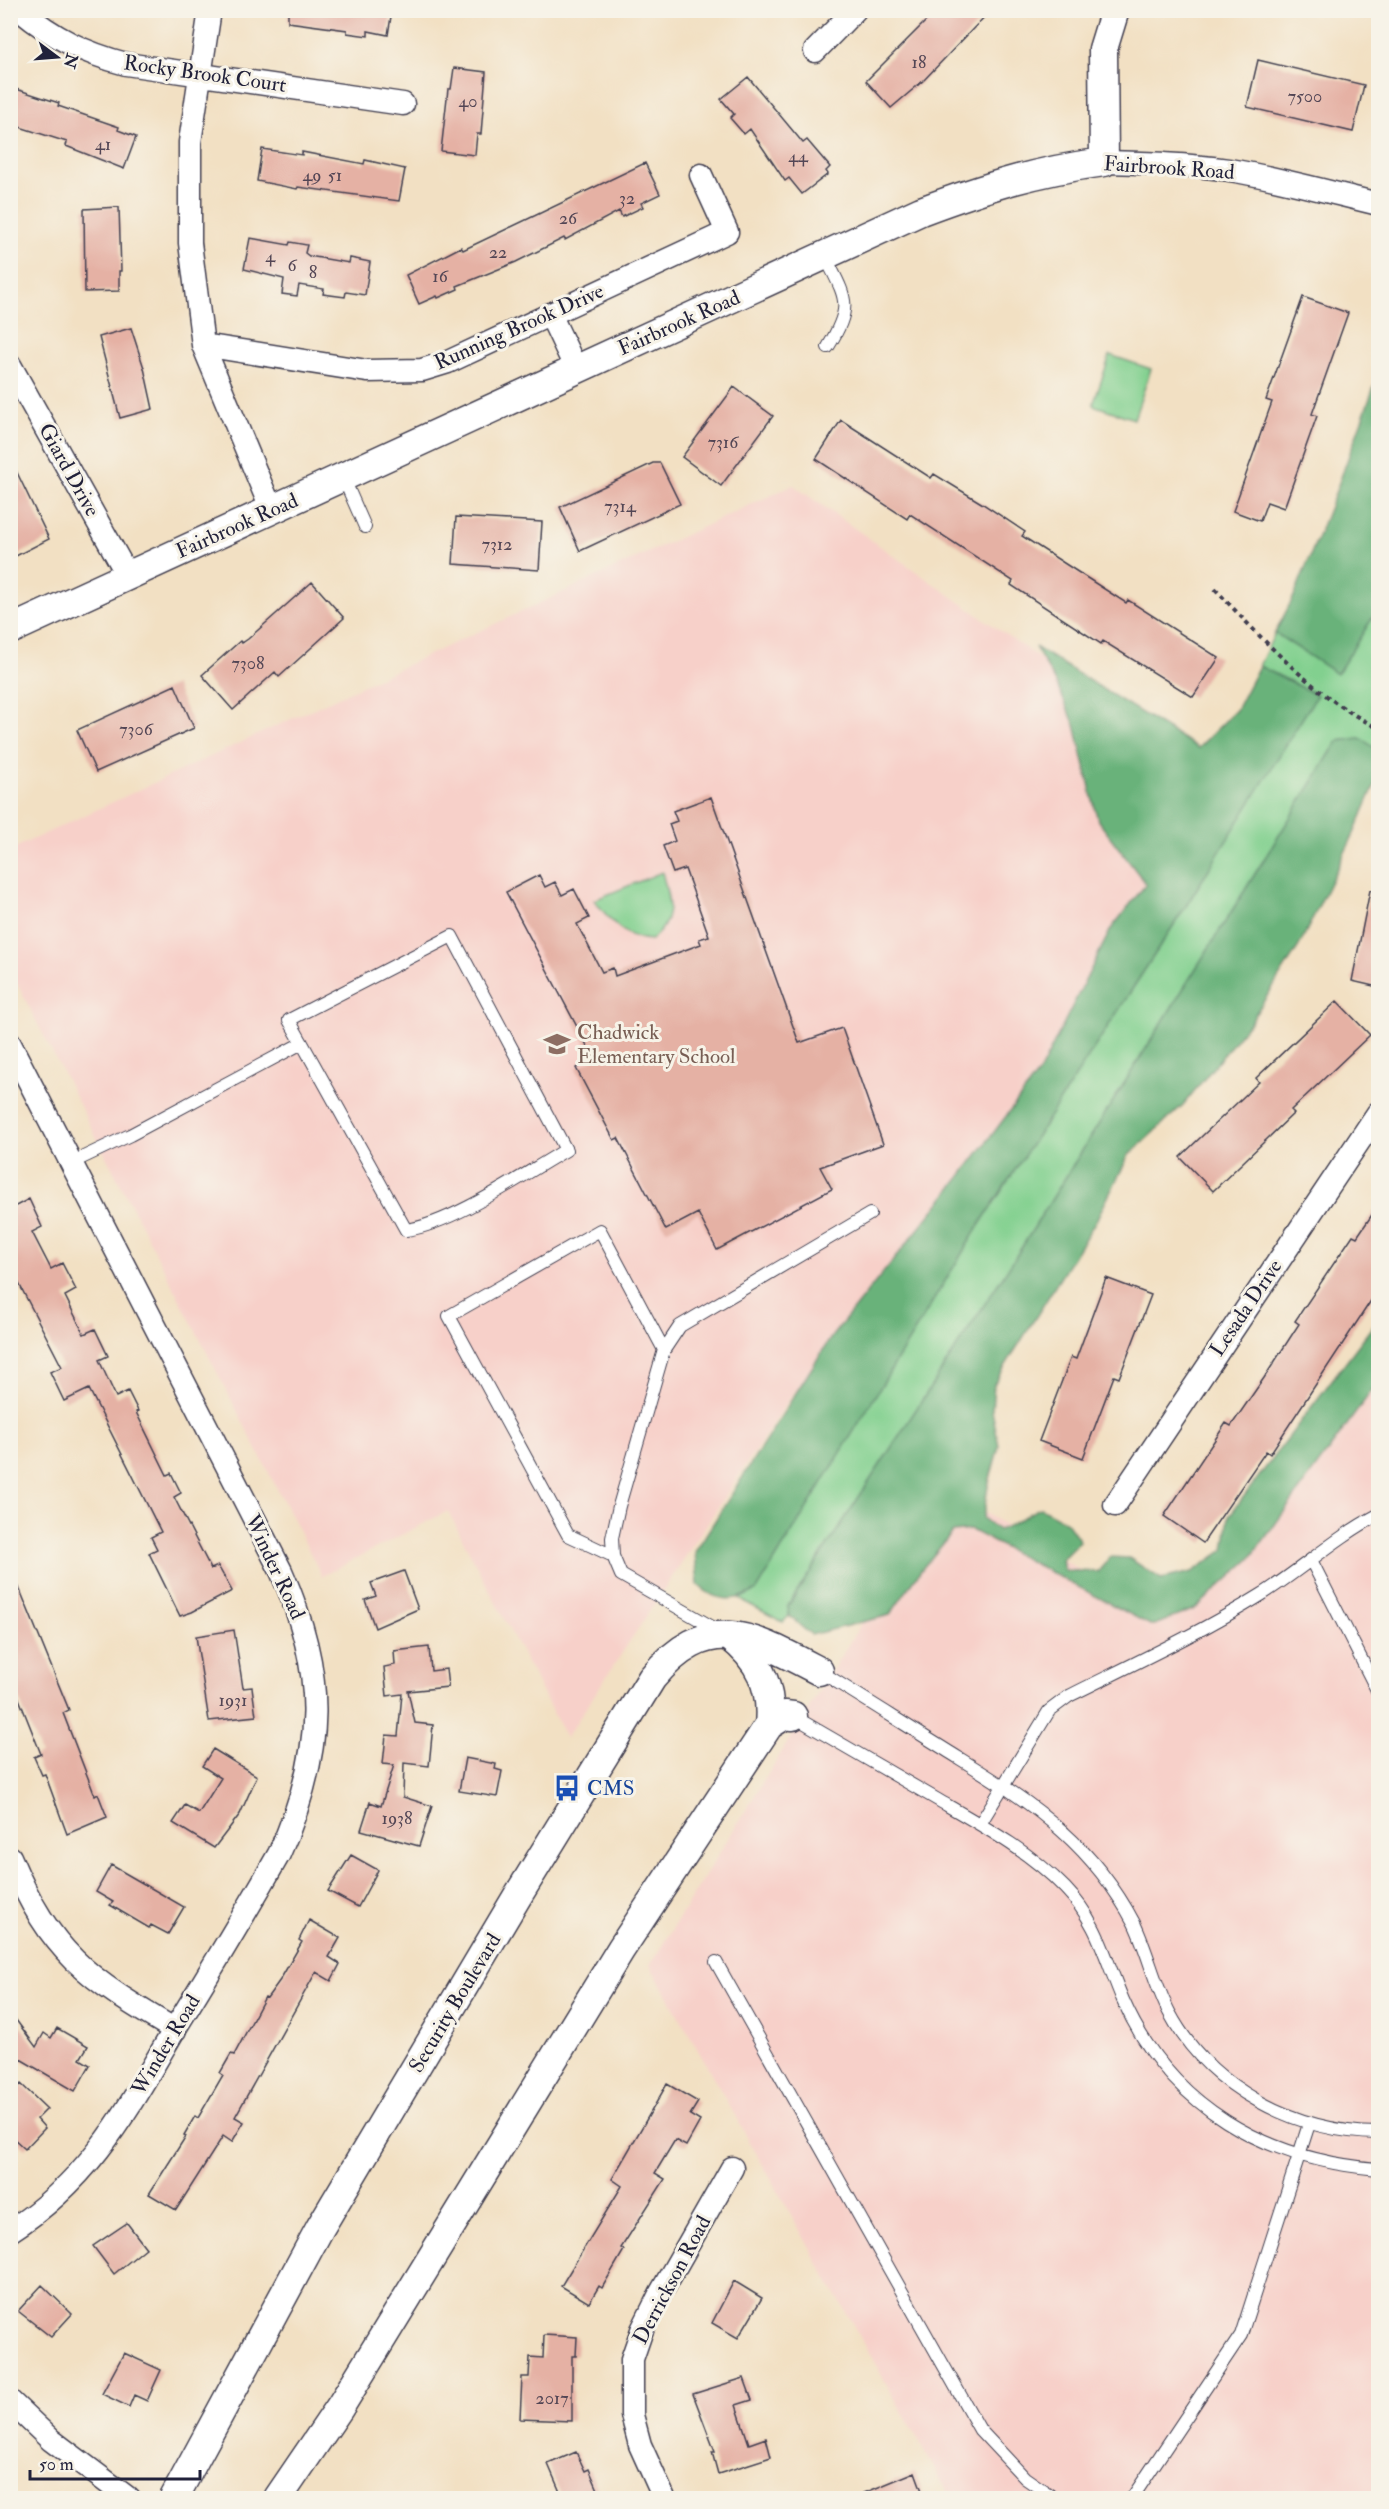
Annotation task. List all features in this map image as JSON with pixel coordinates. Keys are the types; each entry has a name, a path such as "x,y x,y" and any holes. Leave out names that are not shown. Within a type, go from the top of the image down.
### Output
{"street":[{"name":"Rocky Brook Court","path":"20,10 54,36 88,54 126,64 403,104"},
{"path":"210,10 190,142 188,194 190,243 203,345 272,511"},
{"path":"815,51 855,10"},
{"path":"1104,162 1103,49 1115,10"},
{"name":"Fairbrook Road","path":"10,630 921,211 986,187 1049,169 1104,162 1167,163 1277,179 1378,204"},
{"name":"Running Brook Drive","path":"203,345 367,370 422,370 448,362 727,232 701,175"},
{"path":"550,314 576,369"},
{"name":"Giard Drive","path":"10,364 128,576"},
{"name":"Winder Road","path":"10,1044 280,1571 301,1620 309,1648 314,1686 315,1726 299,1809 279,1854 122,2119 92,2161 57,2196 10,2231"},
{"name":"Lesada Drive","path":"1115,1504 1378,1113"},
{"path":"278,2499 340,2407 621,1949 781,1720 771,1708 767,1684 755,1660 727,1635"},
{"name":"Security Boulevard","path":"174,2499 320,2228 628,1713 669,1657 686,1645 706,1637 727,1635 749,1639 779,1650 819,1671"},
{"path":"10,1857 41,1920 63,1950 88,1975 175,2030"},
{"name":"Derrickson Road","path":"664,2499 640,2445 632,2415 632,2359 642,2330 656,2303 732,2168"},
{"path":"10,2401 51,2440 128,2499"}],"lane":[{"path":"825,256 844,295 846,310 842,323 828,347"},
{"path":"343,477 365,526"},
{"path":"452,936 566,1150 448,1217 422,1228 406,1230 302,1043 289,1020 452,936"},
{"path":"71,1163 130,1135 302,1043"},
{"path":"727,1635 621,1575 613,1556 612,1538 619,1506 664,1350 680,1326 870,1214"},
{"path":"613,1556 568,1535 449,1316 600,1230 664,1350"},
{"path":"980,1824 1049,1711 1069,1696 1222,1618 1311,1560 1352,1528 1378,1515"},
{"path":"1311,1560 1378,1692"},
{"path":"819,1671 1004,1786 1062,1831 1093,1863 1134,1924 1158,1989 1171,2015 1213,2068 1256,2100 1309,2124 1354,2133 1378,2133"},
{"path":"781,1720 980,1824 1035,1860 1066,1889 1085,1912 1102,1941 1124,2001 1164,2067 1190,2094 1221,2119 1257,2140 1299,2156 1347,2166 1378,2169"},
{"path":"716,1962 980,2430 1025,2478 1054,2499"},
{"path":"1132,2499 1241,2335 1309,2124"}],"path":[{"path":"1215,589 1276,651 1316,687 1362,720 1378,728"}],"shaded area":[{"name":"Chadwick Elementary School","path":"793,485 1217,783 1022,1116 796,1389 566,1738 448,1511 322,1576 11,972 10,850"},
{"path":"1378,1340 1378,2498 951,2498 650,1965 935,1504 957,1496 1147,1610 1221,1572"}],"green space":[{"path":"1110,355 1151,369 1134,419 1093,405"},
{"path":"1378,376 1378,609 1337,674 1275,633 1294,596 1333,499"},
{"path":"1378,609 1378,750 1360,738 1338,741 1022,1247 788,1606 789,1616 783,1622 739,1599 757,1590 978,1227 1186,906 1316,694 1259,666 1275,633 1337,673"},
{"path":"1035,647 1198,748 1236,710 1259,666 1317,695 1186,906 978,1227 757,1590 741,1597 719,1598 698,1585 695,1552 832,1336 958,1180 1040,1071 1111,929 1146,884 1098,821 1075,725 1055,681"},
{"path":"1360,738 1378,750 1378,777 1353,836 1299,946 1251,1021 1183,1105 1129,1155 1097,1219 994,1384 992,1410 999,1446 988,1486 983,1518 998,1530 1041,1508 1067,1522 1080,1541 1062,1559 1064,1570 1098,1572 1110,1557 1129,1558 1161,1579 1192,1572 1224,1550 1229,1516 1378,1319 1378,1382 1250,1559 1195,1609 1152,1626 971,1530 953,1532 921,1570 890,1615 811,1635 789,1616 788,1606 1022,1247 1338,741"},
{"path":"662,872 668,901 668,917 665,925 651,940 641,939 625,932 594,900"}],"building":[{"path":"288,10 392,10 388,35 368,31 368,36 347,33 347,30 288,22"},
{"path":"937,10 991,10 924,80 891,108 866,81"},
{"path":"1258,60 1364,85 1353,132 1247,107"},
{"path":"454,68 486,72 481,134 477,134 475,155 441,151 448,89 451,89"},
{"path":"748,77 803,143 807,140 830,167 826,171 828,174 802,194 789,178 785,181 750,129 744,134 730,118 734,114 721,99"},
{"path":"10,87 59,103 58,106 119,127 118,130 136,137 124,169 66,146 67,142 10,124"},
{"path":"262,149 302,155 302,152 364,164 365,160 405,169 399,201 298,187 297,189 257,181"},
{"path":"645,163 660,194 641,203 643,207 622,217 619,211 565,240 564,238 516,262 457,286 458,289 419,304 406,275 461,247 463,250"},
{"path":"119,207 121,271 119,271 119,291 85,292 84,209"},
{"path":"250,238 289,245 290,242 307,245 305,253 309,256 349,263 350,258 370,262 365,295 346,292 345,297 323,294 324,289 299,285 297,296 282,294 284,279 244,269"},
{"path":"1303,297 1348,313 1312,414 1317,416 1284,508 1267,502 1260,521 1233,511 1272,402 1266,400"},
{"path":"131,328 144,368 153,409 120,418 99,337"},
{"path":"734,387 773,416 721,486 682,457"},
{"path":"841,420 931,478 934,474 983,504 1025,532 1022,536 1126,603 1128,600 1219,658 1193,697 1103,641 1101,644 1011,585 1013,581 910,514 907,519 816,459"},
{"path":"10,458 49,539 10,559"},
{"path":"653,463 660,463 680,504 580,551 560,507"},
{"path":"456,517 542,522 539,570 453,564"},
{"path":"312,582 344,618 279,677 275,672 233,710 202,675 240,641 242,643 248,639"},
{"path":"175,685 194,728 96,772 77,730"},
{"path":"711,797 799,1043 842,1028 883,1144 820,1167 832,1189 717,1250 698,1213 666,1230 618,1138 614,1140 576,1068 594,1059 506,892 539,875 545,887 555,882 562,895 574,889 589,918 577,924 602,972 613,968 615,976 701,944 699,939 709,936 685,869 673,873 663,846 675,841 669,824 677,821 673,811"},
{"path":"1370,890 1378,891 1378,987 1352,981"},
{"path":"1337,1001 1370,1035 1291,1110 1294,1113 1213,1191 1180,1157 1259,1082 1256,1078"},
{"path":"29,1199 42,1227 32,1232 51,1269 62,1263 76,1290 65,1296 84,1334 95,1329 108,1356 99,1360 116,1397 128,1391 167,1475 171,1473 181,1493 174,1497 211,1569 218,1566 232,1591 192,1612 180,1616 149,1553 157,1549 151,1537 161,1532 89,1389 64,1401 50,1372 62,1367 10,1266 10,1209"},
{"path":"1378,1206 1378,1290 1270,1454 1266,1451 1203,1543 1164,1516 1226,1423 1231,1426 1264,1378 1299,1324 1295,1321 1353,1235 1357,1237"},
{"path":"1106,1278 1151,1295 1119,1378 1114,1376 1083,1458 1039,1441 1071,1357 1076,1359"},
{"path":"11,1568 69,1710 63,1713 95,1796 98,1794 107,1817 67,1834 45,1774 42,1775 34,1757 41,1754 10,1676"},
{"path":"404,1571 418,1609 375,1628 365,1600 376,1596 371,1583"},
{"path":"234,1630 243,1688 252,1687 256,1716 209,1721 196,1636"},
{"path":"429,1647 431,1671 446,1669 448,1687 408,1691 415,1723 433,1725 429,1766 404,1763 403,1797 432,1806 419,1846 361,1830 370,1802 381,1806 394,1765 383,1764 386,1735 398,1736 402,1694 387,1696 384,1667 395,1665 394,1651"},
{"path":"213,1749 257,1776 240,1814 214,1848 173,1823 185,1805 199,1813 221,1778 202,1766"},
{"path":"465,1758 496,1764 495,1769 502,1771 497,1797 459,1791"},
{"path":"351,1855 378,1870 358,1907 328,1891"},
{"path":"111,1865 184,1907 168,1934 151,1925 149,1928 110,1905 113,1902 96,1892"},
{"path":"309,1920 340,1938 329,1957 340,1964 331,1981 316,1972 235,2117 244,2122 232,2142 223,2136 176,2210 149,2194 186,2136 184,2135 195,2116 198,2118 223,2075 220,2073 231,2054 234,2055 265,1997 267,1998 280,1980 302,1942 299,1940"},
{"path":"10,2012 36,2047 44,2033 51,2038 57,2028 88,2046 80,2059 90,2065 75,2091 10,2053"},
{"path":"21,2084 47,2109 37,2119 45,2128 25,2149 10,2135 10,2095"},
{"path":"667,2084 698,2102 690,2115 700,2121 686,2146 675,2140 655,2173 665,2179 621,2248 624,2250 602,2288 599,2286 589,2303 561,2286 622,2186 612,2179"},
{"path":"127,2223 146,2248 114,2274 93,2246"},
{"path":"734,2281 762,2298 738,2338 712,2323"},
{"path":"42,2285 72,2314 51,2337 18,2311"},
{"path":"544,2335 577,2337 576,2356 572,2356 572,2421 520,2419 522,2377 529,2377 530,2357 543,2358"},
{"path":"124,2353 161,2370 147,2401 134,2395 129,2407 102,2394"},
{"path":"744,2378 752,2400 736,2405 749,2444 766,2438 771,2457 718,2474 712,2452 715,2452 693,2394"},
{"path":"576,2452 585,2471 589,2469 602,2499 563,2499 548,2464"},
{"path":"915,2472 925,2499 852,2499 852,2498"}],"place":[{"name":"Chadwick Elementary School","path":"557,1044"},
{"name":"CMS","path":"567,1788"}]}
